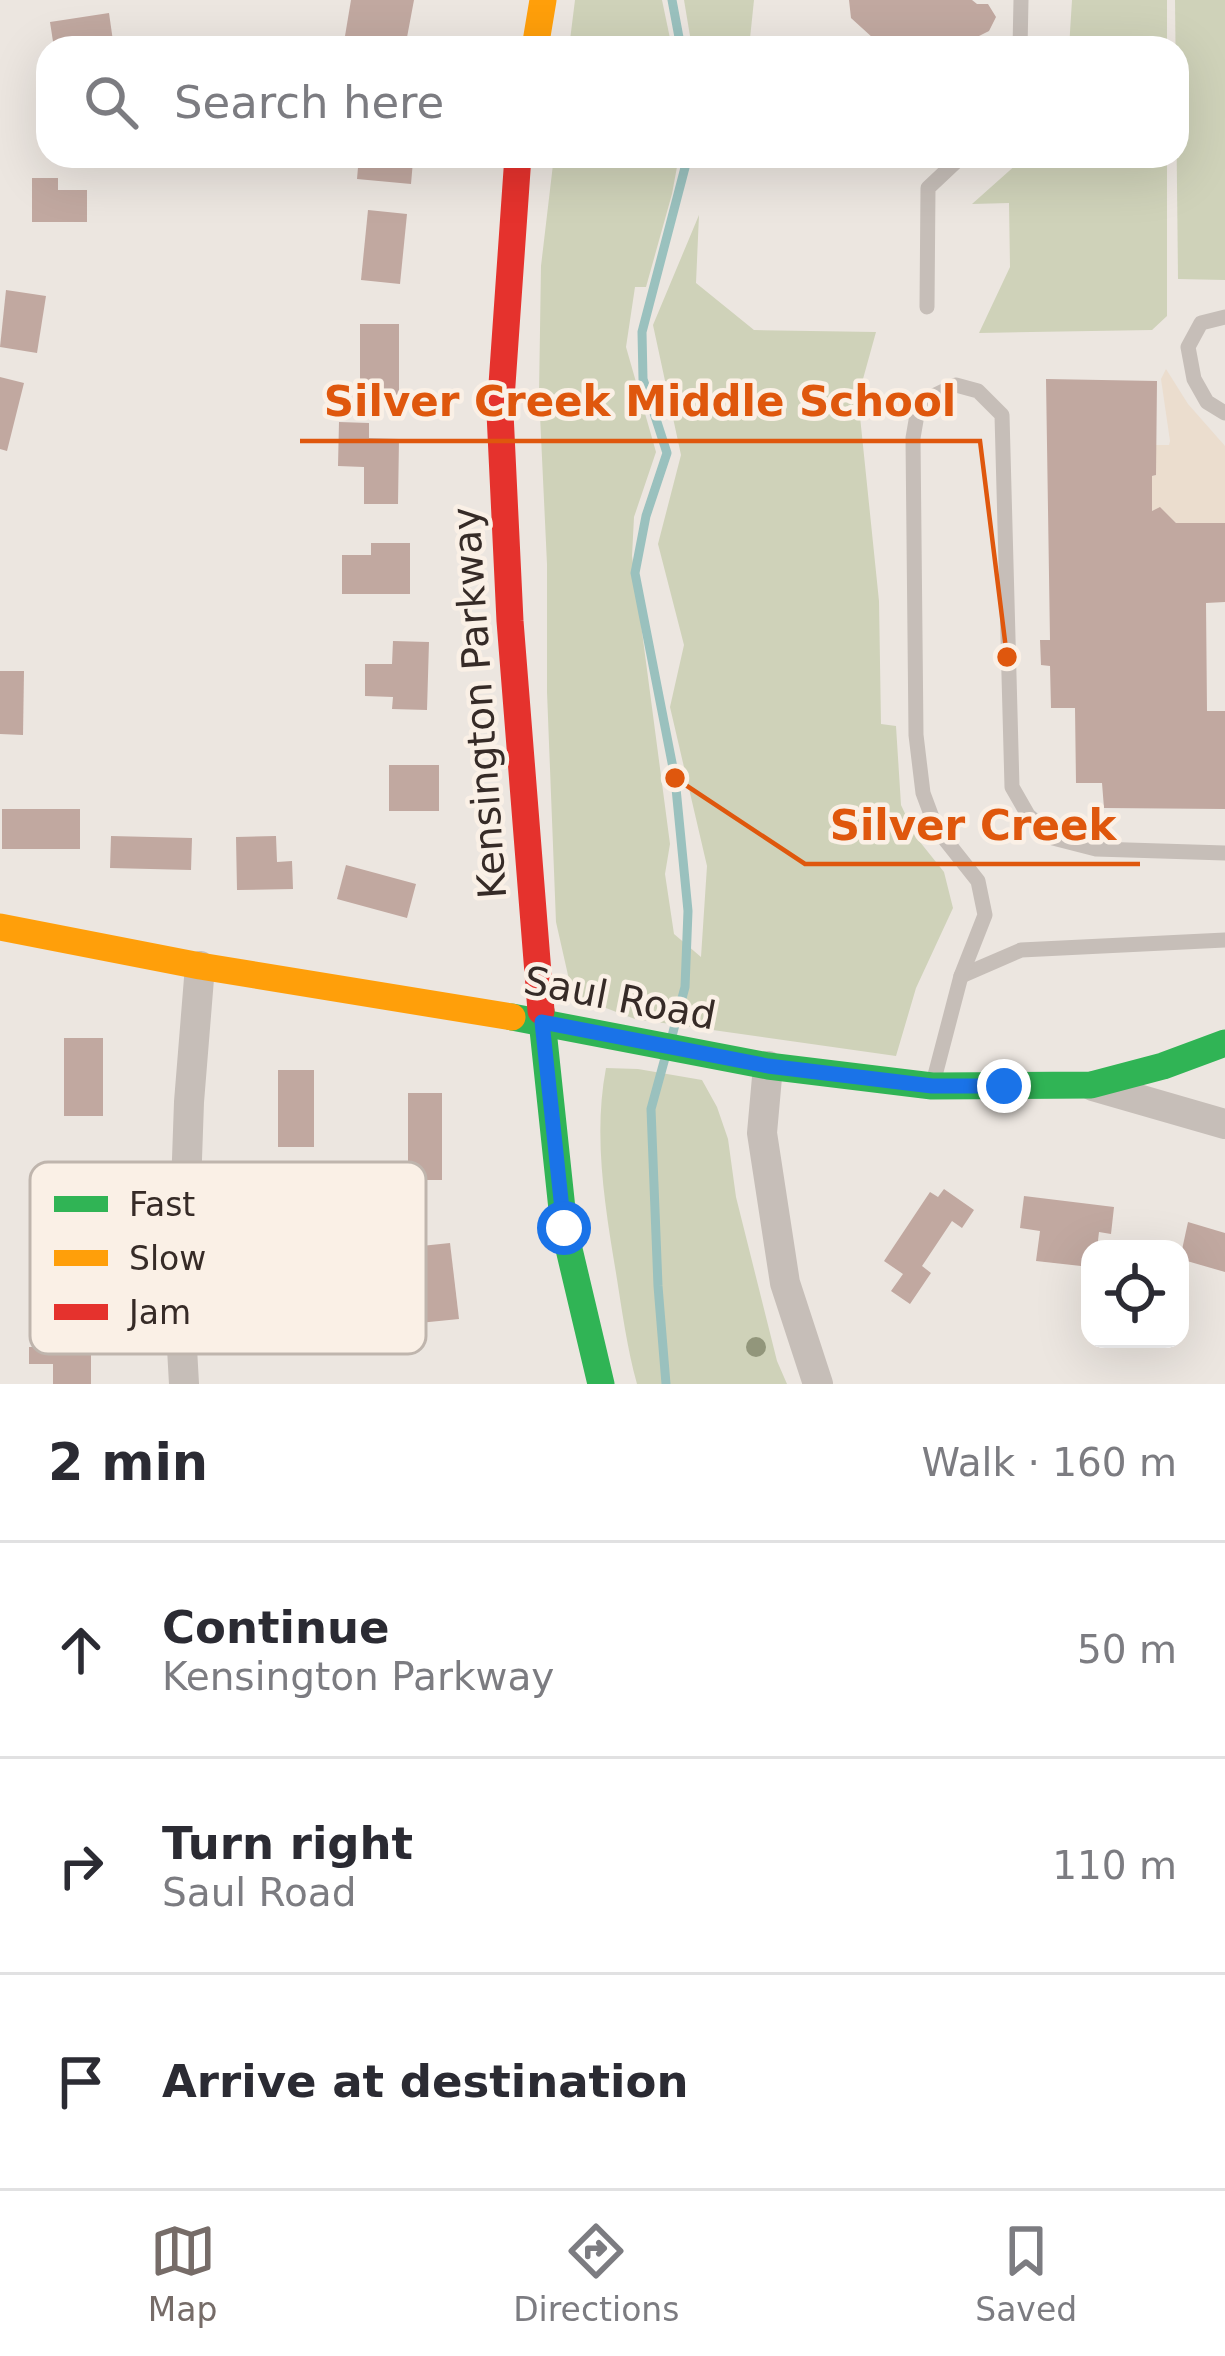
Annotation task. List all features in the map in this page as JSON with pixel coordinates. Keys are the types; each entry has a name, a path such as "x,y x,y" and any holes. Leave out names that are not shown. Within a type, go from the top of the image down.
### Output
{"street":[{"path":"537,36 543,0"},
{"name":"Kensington Parkway","path":"517,168 500,413 510,621 542,1022 564,1228 602,1384"},
{"name":"Saul Road","path":"0,927 768,1066 932,1086 1091,1085 1225,1043"},
{"path":"187,1162 200,966"},
{"path":"768,1066 762,1133 785,1283 818,1384"},
{"path":"1091,1085 1225,1124"},
{"path":"182,1354 184,1384"}],"lane":[{"path":"1020,36 1021,0"},
{"path":"927,308 928,188 949,168"},
{"path":"1225,317 1201,323 1188,347 1194,379 1207,402 1225,412"},
{"path":"932,1086 961,976 985,915 978,880 936,828 923,793 916,734 913,438 920,403 956,385 978,391 1002,416 1012,787 1028,815 1053,838 1096,849 1225,853"},
{"path":"961,976 1022,950 1225,940"}],"green space":[{"path":"575,0 662,0 670,36 570,36"},
{"path":"684,0 754,0 750,36 690,36"},
{"path":"1072,0 1167,0 1167,36 1070,36"},
{"path":"1175,0 1225,0 1225,280 1178,279 1177,168 1189,168 1189,36 1175,36"},
{"path":"553,168 677,168 646,287 635,287 626,347 656,452 634,517 632,556 670,844 665,874 674,934 701,957 707,866 670,707 684,645 658,544 681,455 653,325 699,215 696,283 754,330 876,332 858,397 879,601 881,724 896,726 901,805 916,837 944,872 953,908 916,988 896,1056 635,1019 582,999 570,984 556,922 539,394 541,266"},
{"path":"1012,168 1167,168 1167,316 1152,330 979,333 1010,267 1009,203 972,204"},
{"path":"606,1068 702,1080 728,1139 736,1197 787,1384 637,1384 602,1171"}],"shaded area":[{"path":"1166,369 1188,404 1225,446 1225,523 1176,523 1160,508 1152,511 1156,445 1170,441 1161,379"}],"building":[{"path":"351,0 414,0 407,36 345,36"},
{"path":"849,0 972,0 988,4 996,17 989,31 979,36 871,36 851,18"},
{"path":"109,13 112,36 52,36 50,22"},
{"path":"358,168 412,168 411,184 357,179"},
{"path":"32,178 58,178 58,190 87,190 87,222 32,222"},
{"path":"368,210 407,214 400,284 361,280"},
{"path":"6,290 46,296 37,353 0,347"},
{"path":"360,324 399,324 399,395 360,395"},
{"path":"0,377 24,383 7,451 0,449"},
{"path":"1046,379 1157,381 1152,511 1160,507 1176,523 1225,523 1225,602 1206,603 1207,711 1225,711 1225,809 1104,808 1102,783 1076,783 1075,708 1051,708 1050,666 1041,665 1040,640 1050,640"},
{"path":"339,422 369,423 369,438 399,439 398,504 364,504 364,467 338,466"},
{"path":"371,543 410,543 410,594 342,594 342,555 371,555"},
{"path":"393,641 429,642 427,710 392,709 393,697 365,696 365,664 392,664"},
{"path":"0,671 24,671 23,735 0,734"},
{"path":"389,765 439,765 439,811 389,811"},
{"path":"2,809 80,809 80,849 2,849"},
{"path":"111,836 192,838 191,870 110,868"},
{"path":"276,836 277,862 292,861 293,889 237,890 236,837"},
{"path":"346,865 416,884 407,918 337,899"},
{"path":"64,1038 103,1038 103,1116 64,1116"},
{"path":"278,1070 314,1070 314,1147 278,1147"},
{"path":"408,1093 442,1093 442,1180 426,1180 426,1162 408,1162"},
{"path":"944,1189 974,1210 962,1228 952,1221 922,1266 931,1273 910,1304 891,1291 903,1274 884,1261 930,1192 938,1197"},
{"path":"1024,1196 1114,1207 1111,1234 1099,1232 1098,1240 1081,1240 1081,1266 1036,1261 1040,1231 1020,1228"},
{"path":"1188,1222 1225,1233 1225,1272 1189,1262 1189,1240 1184,1240"},
{"path":"450,1243 459,1319 426,1322 426,1246"},
{"path":"29,1347 30,1354 91,1354 91,1384 53,1384 53,1364 29,1364"}],"waterway":[{"path":"672,0 679,36"},
{"path":"672,1036 685,987 688,911 675,778 635,573 646,516 667,453 643,379 642,332 685,168"},
{"path":"665,1058 651,1109 666,1384"}],"traffic: fast":[{"path":"541,1011 564,1228 601,1384"},
{"path":"512,1017 768,1066 932,1086 1091,1085 1225,1043"}],"traffic: slow":[{"path":"537,36 543,0"},
{"path":"0,927 200,966 512,1017"}],"traffic: jam":[{"path":"517,168 500,413 510,621 541,1011"}],"place":[{"name":"Silver Creek Middle School","path":"1007,657"},
{"name":"Silver Creek","path":"675,778"}],"route":[{"path":"564,1228 542,1022 768,1066 932,1086 1004,1086"}]}
